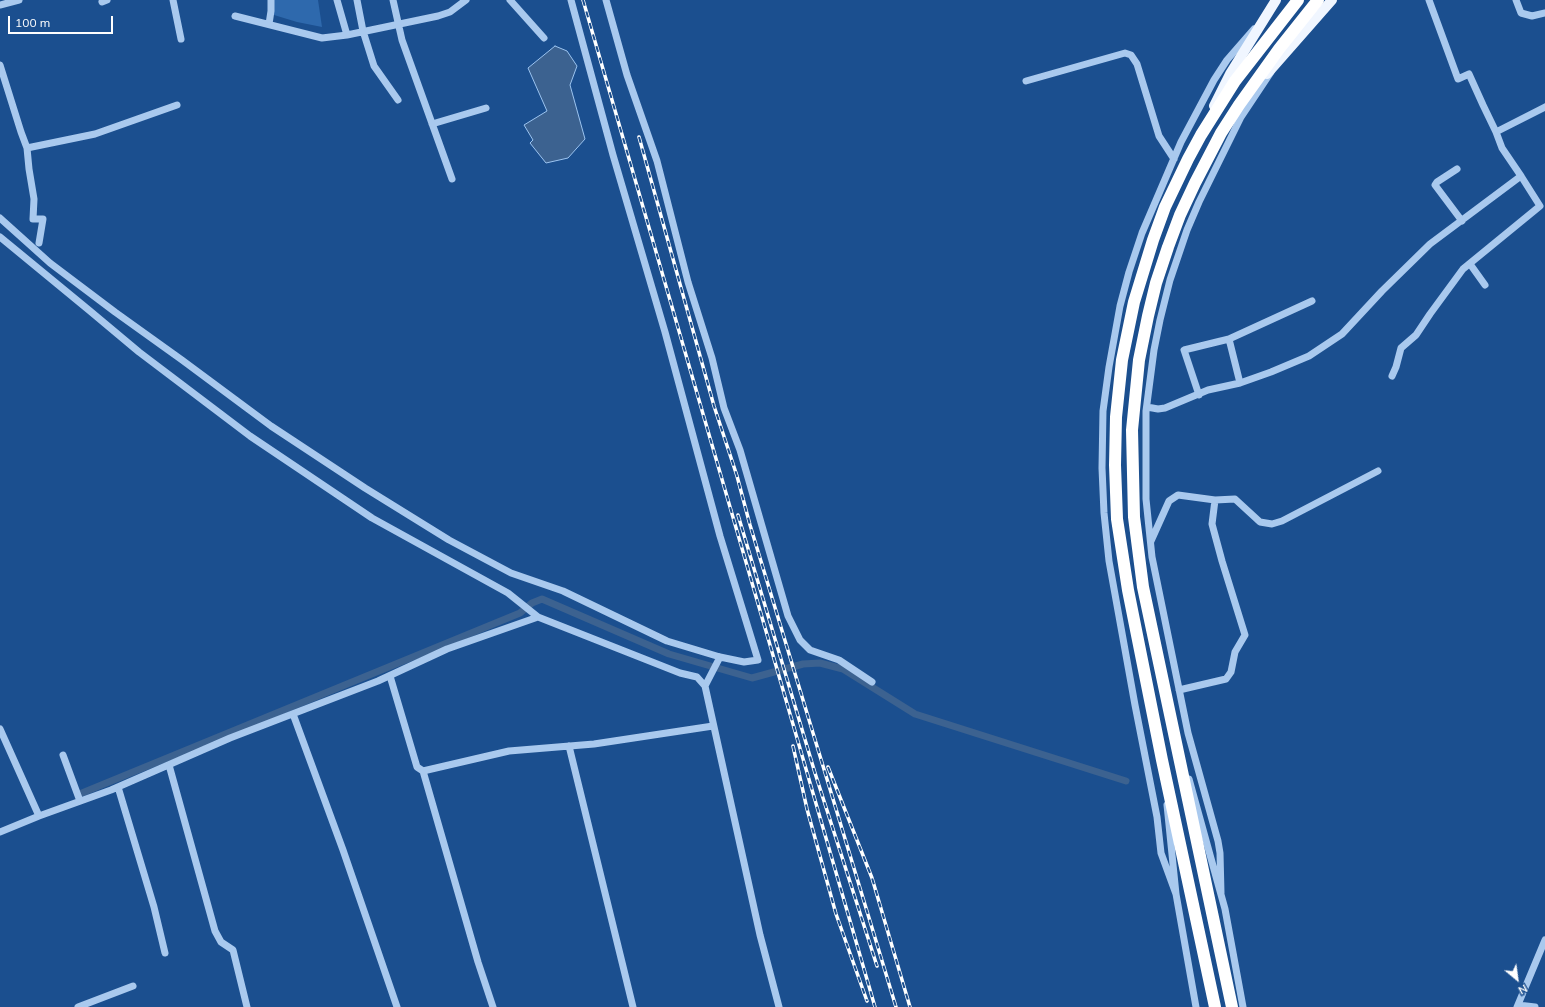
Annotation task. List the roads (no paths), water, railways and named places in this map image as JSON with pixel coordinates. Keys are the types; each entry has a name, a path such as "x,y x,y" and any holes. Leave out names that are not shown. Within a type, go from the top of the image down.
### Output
{"highway":[{"path":"1215,1007 1162,760 1128,590 1117,519 1115,465 1116,417 1122,360 1134,302 1153,240 1166,207 1201,135 1235,81 1298,0"},
{"path":"1232,1007 1143,587 1134,517 1131,445 1139,360 1156,283 1168,247 1192,189 1209,154 1239,105 1279,49 1318,0"}],"main road":[{"path":"1201,135 1230,74 1276,0"},
{"path":"1239,105 1332,0"}],"street":[{"path":"0,5 19,0"},
{"path":"172,0 181,39"},
{"path":"269,24 271,0"},
{"path":"337,0 347,35"},
{"path":"357,0 363,31 374,66 398,100"},
{"path":"393,0 402,40 452,179"},
{"path":"235,16 322,38 347,35 438,16 450,12 466,0"},
{"path":"510,0 544,38"},
{"path":"0,218 50,263 114,312 271,426 365,488 448,540 511,573 563,591 668,641 720,657 744,662 758,660 720,536 665,332 613,155 571,0"},
{"path":"606,0 627,75 657,161 688,282 712,358 724,408 740,450 788,616 800,640 810,650 839,660 872,682"},
{"path":"1392,376 1401,348 1416,335 1463,269 1543,209 1502,148 1469,74 1458,79 1429,0"},
{"path":"1516,0 1521,13 1532,16 1545,13"},
{"path":"1176,894 1161,853 1157,817 1115,597 1104,513 1102,468 1103,411 1120,306 1142,233 1174,158 1214,80 1227,60 1269,11"},
{"path":"1026,81 1125,54 1131,55 1137,64 1160,136 1174,158"},
{"path":"1221,892 1220,853 1218,841 1188,733 1159,600 1150,543 1145,474 1147,407 1154,350 1160,320 1170,280 1187,230 1199,202 1241,117 1265,79 1283,56"},
{"path":"0,65 27,148 34,199 33,219 43,219 38,243"},
{"path":"27,148 95,134 177,105"},
{"path":"1496,132 1545,107"},
{"path":"432,124 486,108"},
{"path":"1457,169 1437,182 1436,185 1462,221"},
{"path":"1147,407 1158,409 1165,408 1208,390 1240,383 1310,356 1342,334 1430,244 1521,176"},
{"path":"0,237 139,352 250,436 372,518 508,593 538,617 680,673 697,678 704,686 760,935 779,1007"},
{"path":"1470,264 1485,286"},
{"path":"1199,395 1184,350 1229,338 1312,300"},
{"path":"1229,338 1240,383"},
{"path":"1150,543 1170,501 1178,495 1215,500 1235,499 1260,522 1272,524 1282,521 1378,471"},
{"path":"1179,690 1226,679 1231,672 1235,652 1245,635 1212,524 1215,500"},
{"path":"0,832 118,787 230,738 390,676 447,649 538,617"},
{"path":"704,686 720,657"},
{"path":"390,676 417,767 423,771 478,962 493,1007"},
{"path":"293,714 348,865 397,1007"},
{"path":"423,771 509,751 594,744 713,726"},
{"path":"1173,728 1193,791 1226,909 1243,1007"},
{"path":"0,729 39,816"},
{"path":"569,746 633,1007"},
{"path":"63,755 80,801"},
{"path":"1162,760 1176,894 1196,1007"},
{"path":"169,765 215,931 221,942 233,950 247,1007"},
{"path":"118,787 154,907 165,952"},
{"path":"1535,1007 1517,1006 1545,940"},
{"path":"78,1007 133,986"}],"waterway":[{"path":"82,793 520,613 532,603 542,599 669,654 752,678 803,664 820,663 843,669 915,714 1126,781"}],"railway":[{"path":"583,0 875,1007"},
{"path":"639,137 714,406 737,476 750,525 896,1007"},
{"path":"738,515 815,773 877,966"},
{"path":"793,746 807,809 836,914 867,1001"},
{"path":"828,767 872,878 910,1007"}]}
